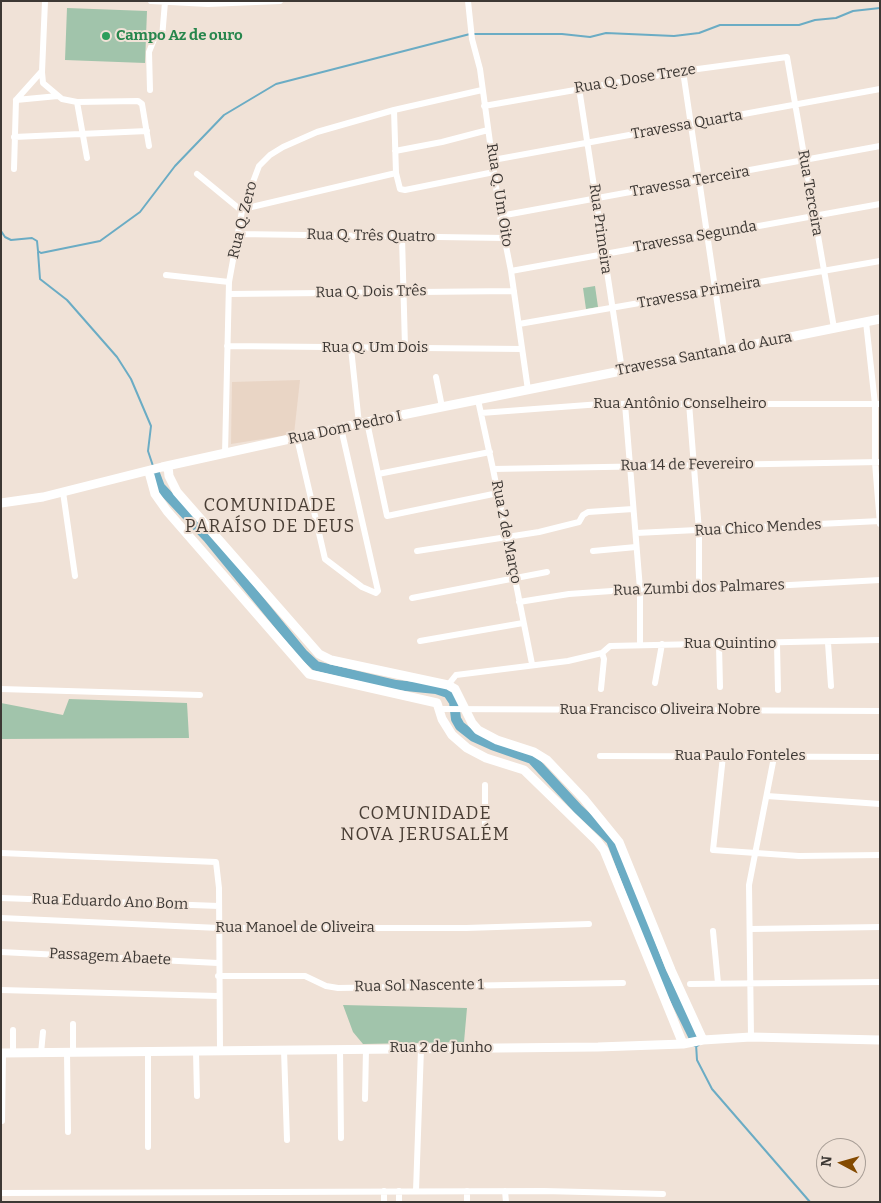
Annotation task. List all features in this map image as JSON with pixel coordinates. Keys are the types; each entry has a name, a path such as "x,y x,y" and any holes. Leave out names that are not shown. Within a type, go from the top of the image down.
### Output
{"street":[{"path":"45,1 43,83 58,96"},
{"path":"151,1 280,1"},
{"name":"Rua Q. Um Oito","path":"468,1 472,39 480,69 500,216 512,271 528,390"},
{"path":"150,90 148,52 154,37 162,38 165,2"},
{"name":"Rua Q. Dose Treze","path":"484,106 684,71 787,57"},
{"name":"Rua Terceira","path":"787,57 834,328"},
{"path":"14,169 16,100 42,71"},
{"path":"684,71 724,349"},
{"name":"Rua Primeira","path":"579,88 622,370"},
{"name":"Travessa Quarta","path":"493,160 880,89"},
{"name":"Rua Q. Zero","path":"225,454 229,282 243,210 256,172 270,155 317,132 394,110 482,90"},
{"path":"16,100 58,96 77,102 138,101 142,104 149,146"},
{"path":"77,102 87,158"},
{"path":"394,110 398,186 405,190 494,172"},
{"path":"395,152 488,130"},
{"path":"14,137 83,136 147,131"},
{"name":"Travessa Terceira","path":"500,216 805,162 880,146"},
{"path":"197,174 243,210 396,173"},
{"name":"Travessa Segunda","path":"512,271 880,204"},
{"name":"Rua Q. Três Quatro","path":"238,234 505,238"},
{"path":"402,237 405,347"},
{"name":"Travessa Primeira","path":"519,324 880,261"},
{"path":"166,275 229,282"},
{"name":"Rua Q. Dois Três","path":"229,294 514,291"},
{"name":"Travessa Santana do Aura","path":"528,390 880,319"},
{"path":"866,322 877,404 880,526"},
{"name":"Rua Q. Um Dois","path":"227,346 522,349"},
{"path":"351,348 363,423 378,474 387,516 498,492"},
{"path":"436,377 442,407"},
{"name":"Rua Dom Pedro I","path":"1,504 63,492 165,467 363,423 528,390"},
{"name":"Rua 2 de Março","path":"478,400 532,664"},
{"path":"689,403 698,531 699,588"},
{"path":"625,404 640,589 640,644"},
{"name":"Rua Antônio Conselheiro","path":"481,413 558,406 625,404 877,404"},
{"path":"297,438 325,559 362,587 372,592 378,591 341,428"},
{"path":"378,474 490,452"},
{"name":"Rua 14 de Fevereiro","path":"493,469 877,463"},
{"path":"165,467 177,492 319,654 331,660 448,685 455,689 462,710 472,723 486,734 534,752 547,760 615,836 703,1040"},
{"path":"149,472 156,494 168,511 305,670 315,676 436,703 442,719 452,735 467,748 486,758 524,770 597,841 604,850 683,1044"},
{"path":"63,492 76,576"},
{"path":"417,551 506,539 579,522 583,514 588,512 633,509"},
{"name":"Rua Chico Mendes","path":"636,532 698,531 880,522"},
{"path":"593,551 636,547"},
{"path":"412,598 547,572"},
{"name":"Rua Zumbi dos Palmares","path":"520,602 569,594 640,589 754,587 880,580"},
{"path":"420,641 523,623"},
{"name":"Rua Quintino","path":"448,685 456,675 568,661 602,653 610,646 640,644 777,644 880,640"},
{"path":"828,642 831,686"},
{"path":"655,683 662,644"},
{"path":"718,644 720,687"},
{"path":"777,644 778,690"},
{"path":"601,689 604,659 602,653"},
{"path":"1,689 200,695"},
{"name":"Rua Francisco Oliveira Nobre","path":"441,710 880,711"},
{"name":"Rua Paulo Fonteles","path":"600,756 880,757"},
{"path":"723,756 713,850 799,856 880,856"},
{"path":"751,1037 750,885 774,757"},
{"path":"485,785 485,834"},
{"path":"768,796 880,804"},
{"path":"1,853 215,861 219,888 218,996 220,1050"},
{"name":"Rua Eduardo Ano Bom","path":"1,898 219,906"},
{"name":"Rua Manoel de Oliveira","path":"1,918 219,928 466,928 589,924"},
{"path":"751,928 880,927"},
{"path":"713,932 718,983"},
{"name":"Passagem Abaete","path":"1,952 218,963"},
{"name":"Rua Sol Nascente 1","path":"218,976 305,976 326,986 338,988 623,983"},
{"path":"690,984 880,982"},
{"path":"1,990 218,996"},
{"path":"68,1132 70,1052 73,1024"},
{"path":"13,1053 14,1030"},
{"path":"41,1053 43,1032"},
{"name":"Rua 2 de Junho","path":"2,1053 582,1047 683,1044 703,1040 751,1037 880,1040"},
{"path":"416,1191 421,1048"},
{"path":"365,1098 366,1049"},
{"path":"284,1050 287,1140"},
{"path":"340,1050 341,1138"},
{"path":"148,1051 148,1147"},
{"path":"196,1051 197,1096"},
{"path":"2,1053 2,1120"},
{"path":"384,1191 384,1202"},
{"path":"399,1191 399,1202"},
{"path":"466,1191 467,1202"},
{"path":"506,1191 506,1202"},
{"path":"1,1193 506,1191 664,1194"}],"shaded area":[{"path":"300,380 294,434 231,444 232,382"}],"green space":[{"name":"Campo Az de ouro","path":"67,8 147,11 145,63 65,60"},
{"path":"595,286 598,307 586,309 583,288"},
{"path":"69,699 187,703 189,738 1,739 1,703 63,715"},
{"path":"343,1005 467,1008 464,1042 363,1044 353,1032"}],"waterway":[{"path":"474,34 562,34 590,37 606,33 674,36 699,33 720,25 799,25 815,20 836,18 853,11 880,8"},
{"path":"1,231 5,237 11,240 32,238 37,241 38,251 41,253 100,241 140,212 175,166 224,115 276,84 470,34"},
{"path":"38,252 40,279 67,300 117,357 131,379 151,426 148,451 153,466"},
{"path":"154,471 160,487 208,538 303,654 316,666 396,685 436,689 448,693 454,702 456,719 460,726 474,737 532,759 578,809 611,840 661,971 696,1042"},
{"path":"696,1044 697,1060 712,1089 810,1202"}],"place":[{"name":"Campo Az de ouro","path":"106,36"}],"district":[{"name":"COMUNIDADE PARAÍSO DE DEUS","path":"270,516"},
{"name":"COMUNIDADE NOVA JERUSALÉM","path":"425,824"}]}
